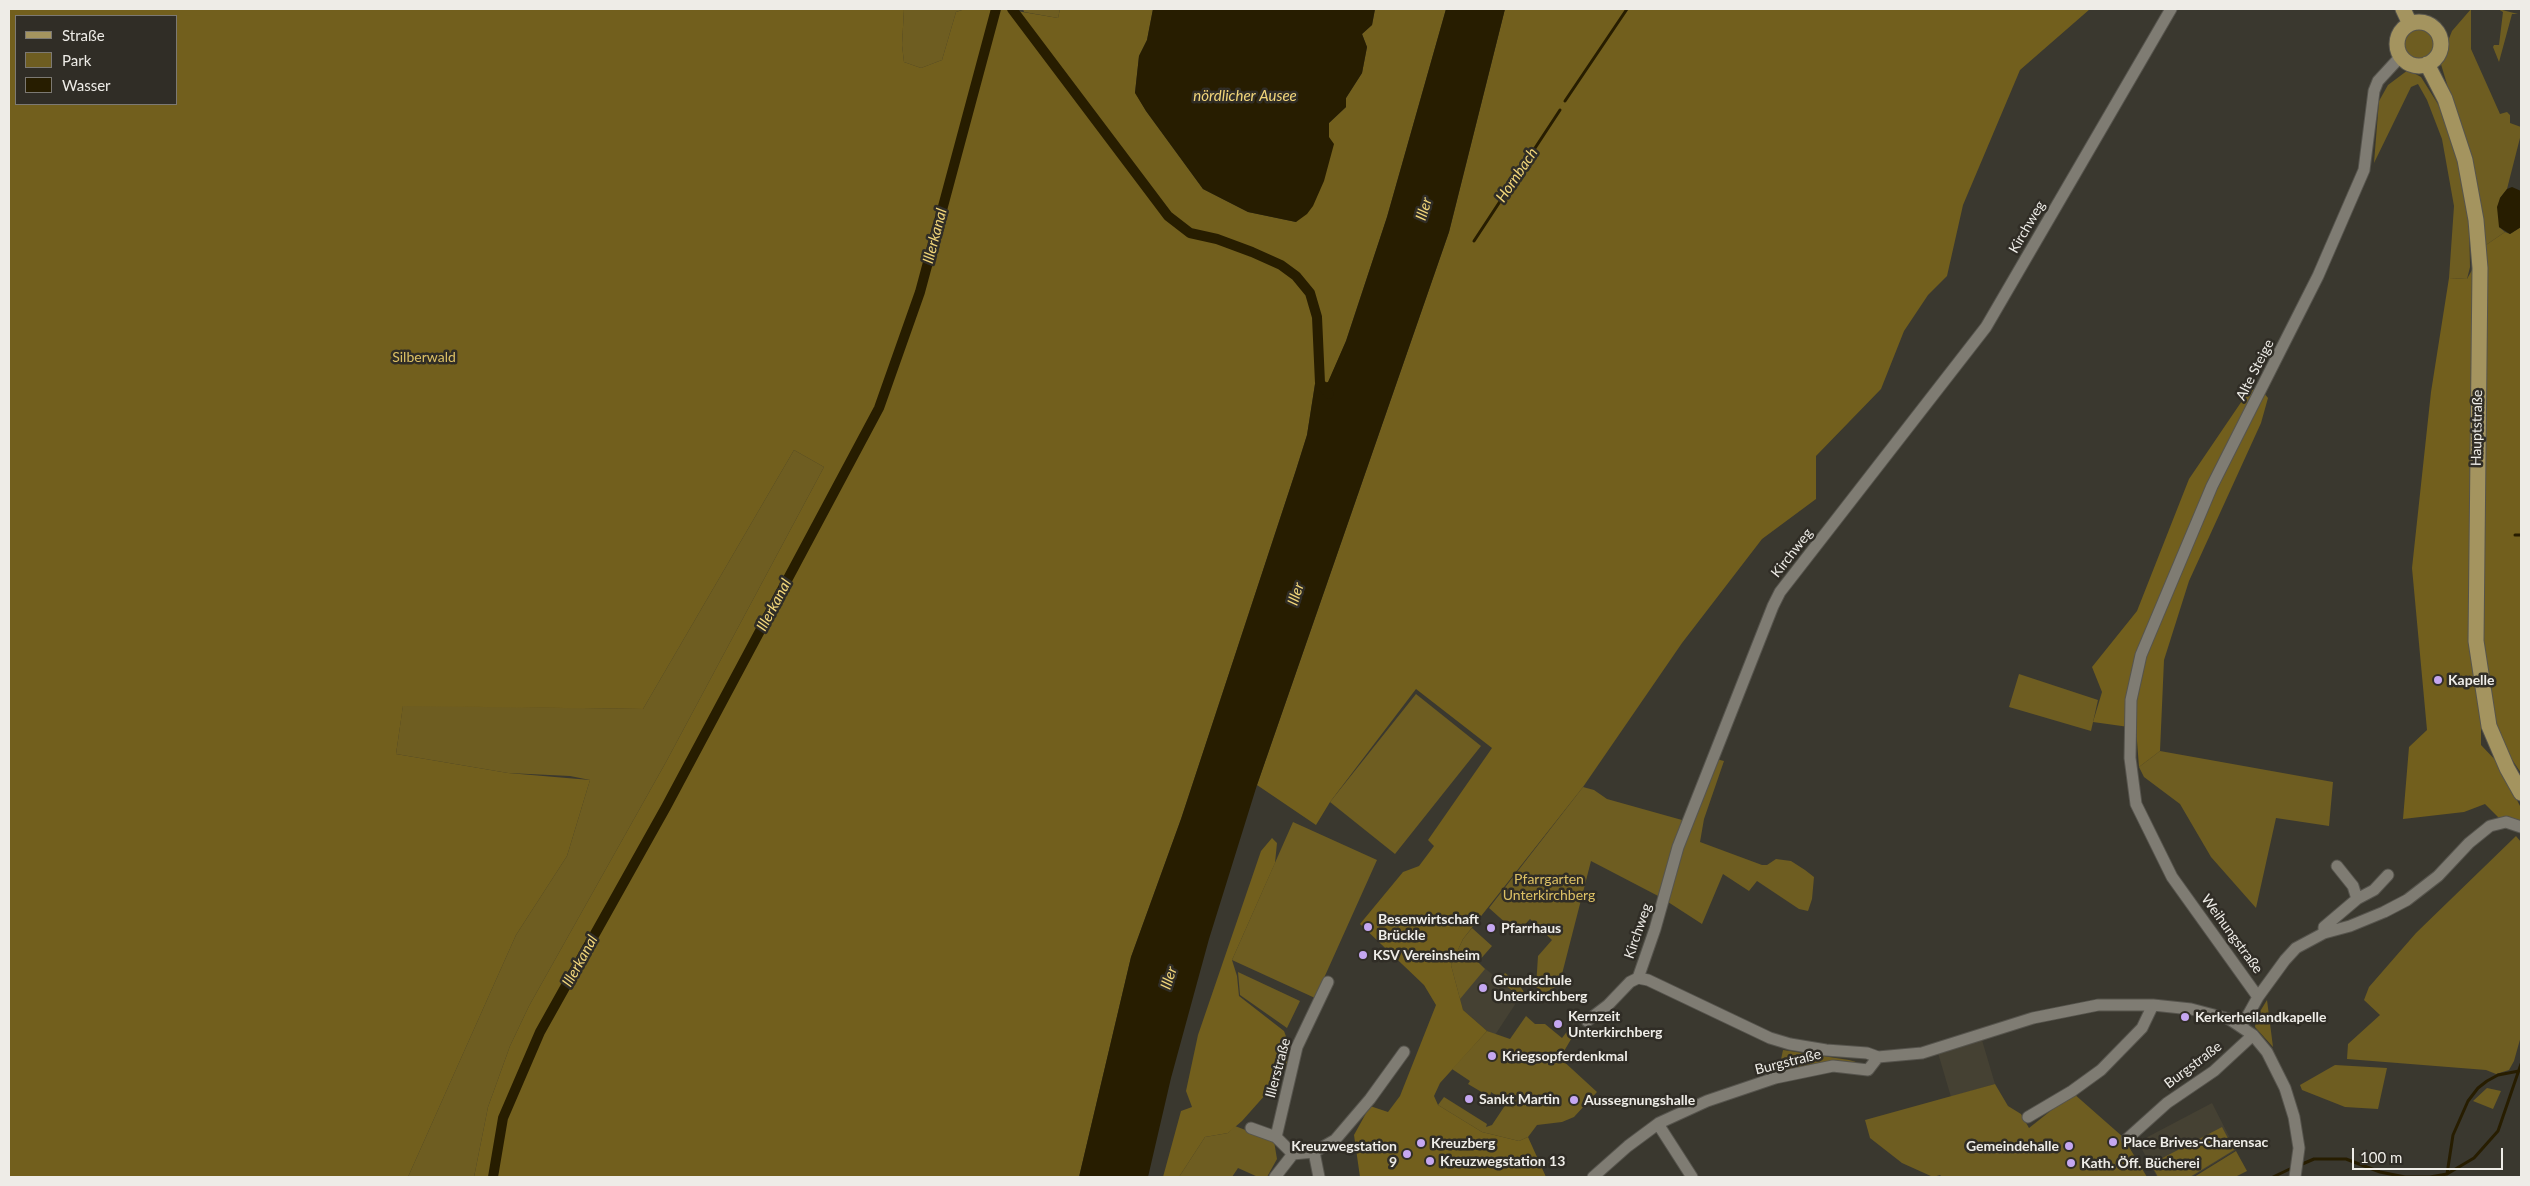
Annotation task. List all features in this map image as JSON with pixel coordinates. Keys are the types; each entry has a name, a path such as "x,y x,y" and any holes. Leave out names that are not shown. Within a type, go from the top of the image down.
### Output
{"main road":[{"path":"2403,9 2410,24"},
{"path":"2410,24 2427,24 2439,35 2441,43 2438,54 2427,64 2414,65 2401,56 2398,48 2399,35 2410,24"},
{"name":"Hauptstraße","path":"2427,64 2445,100 2465,160 2476,220 2480,268 2476,641 2489,726 2507,768 2521,793"}],"street":[{"name":"Kirchweg","path":"1638,978 1656,929 1678,847 1773,606 1798,568 1986,326 2171,9"},
{"name":"Alte Steige","path":"2132,700 2141,655 2212,486 2318,276 2364,170 2374,92 2378,81 2401,56"},
{"name":"Weihungstraße","path":"2132,700 2131,772 2138,809 2172,877 2258,997"},
{"path":"2295,1177 2298,1138 2285,1088 2267,1052 2253,1035 2242,1026 2258,997 2296,948 2324,933 2367,919 2407,900 2438,876 2469,843 2490,826 2506,822 2521,827"},
{"path":"2338,866 2352,886 2357,899"},
{"path":"2324,933 2324,927 2357,899 2374,890 2388,874"},
{"name":"Kirchweg","path":"1587,1021 1608,1005 1630,982 1638,978 1648,980 1777,1040 1808,1047 1867,1053 1878,1057"},
{"name":"Illerstraße","path":"1276,1137 1297,1047 1328,982"},
{"path":"2028,1117 2072,1091 2101,1070 2142,1028 2153,1004"},
{"name":"Burgstraße","path":"1592,1177 1628,1146 1707,1100 1775,1078 1834,1066 1868,1070 1878,1057 1922,1053 2033,1018 2089,1007 2153,1004 2214,1014 2242,1026"},
{"name":"Burgstraße","path":"2127,1139 2167,1103 2214,1071 2253,1035"},
{"path":"1251,1128 1276,1137 1293,1154 1314,1152 1335,1140 1370,1099 1404,1052"},
{"path":"1660,1126 1692,1177"},
{"path":"1314,1152 1319,1177"},
{"path":"1275,1177 1293,1154"}],"shaded area":[{"name":"Grundschule Unterkirchberg","path":"1459,947 1520,997 1495,1035 1487,1031 1463,1010 1451,965"},
{"path":"1982,1040 1995,1084 1951,1097 1938,1053"},
{"path":"2212,1103 2236,1150 2192,1177 2157,1177 2138,1142"}],"green space":[{"name":"Silberwald","path":"9,9 904,9 902,45 904,62 921,68 942,60 956,12 965,9 1005,9 1058,18 1060,9 1153,9 1147,40 1139,56 1135,92 1146,111 1203,189 1248,212 1296,222 1329,137 1329,123 1346,107 1346,98 1362,73 1367,47 1362,34 1372,25 1375,9 1446,9 1387,217 1346,341 1328,383 1315,384 1307,435 1296,470 1181,819 1131,957 1079,1177 474,1177 488,1107 510,1046 529,1006 666,762 824,467 794,450 643,709 403,706 396,754 508,773 590,780 567,856 516,935 408,1177 9,1177"},
{"path":"904,9 965,9 956,12 942,60 921,68 904,62 902,45"},
{"path":"1023,9 1060,9 1058,18 1024,12"},
{"path":"1505,9 2090,9 2020,70 1963,205 1947,276 1928,295 1904,331 1881,389 1816,456 1816,499 1762,539 1682,643 1583,787 1463,939 1451,965 1463,1010 1487,1031 1440,1083 1434,1096 1438,1105 1482,1132 1519,1141 1528,1137 1546,1177 1360,1177 1354,1135 1370,1106 1388,1112 1400,1096 1436,1005 1424,985 1360,924 1403,872 1419,866 1434,846 1428,840 1492,748 1416,689 1330,802 1316,825 1257,785 1449,232"},
{"path":"2471,9 2471,49 2500,114 2507,112 2510,115 2510,123 2521,127 2521,134 2507,189 2500,198 2499,227 2505,232 2486,245 2475,177 2440,61 2452,31"},
{"path":"2498,9 2518,14 2512,14 2499,62 2493,47 2494,45 2499,45 2503,12"},
{"path":"2423,23 2431,26 2437,32 2440,44 2437,56 2431,62 2415,65 2407,62 2401,56 2398,40 2401,32 2407,26"},
{"path":"2408,70 2421,77 2441,109 2465,184 2469,225 2470,267 2467,279 2449,278 2454,206 2442,139 2427,100 2418,84 2411,87 2374,163 2379,101 2388,85"},
{"path":"2521,227 2521,773 2481,713 2481,745 2499,764 2521,808 2521,827 2502,821 2485,804 2464,812 2403,819 2409,747 2427,730 2412,568 2431,392 2449,278 2467,279 2486,245 2505,232 2510,234"},
{"path":"2259,387 2268,398 2261,423 2189,581 2164,660 2160,751 2139,767 2136,728 2093,722 2102,692 2092,667 2137,611 2189,479 2248,392"},
{"path":"794,450 824,467 666,762 529,1006 510,1046 488,1107 474,1177 408,1177 516,935 567,856 590,780 570,776 508,773 396,754 403,705 643,709"},
{"path":"2019,674 2098,700 2091,731 2009,707"},
{"path":"1416,694 1481,746 1395,854 1330,802"},
{"path":"2160,751 2333,782 2329,826 2276,818 2256,908 2211,857 2180,804 2144,777 2139,767"},
{"path":"1716,759 1724,761 1704,819 1700,842 1762,865 1767,865 1776,859 1791,861 1814,877 1812,899 1808,911 1799,909 1757,881 1749,891 1723,874 1702,924 1668,902 1682,848"},
{"name":"Pfarrgarten Unterkirchberg","path":"1583,787 1594,790 1607,799 1682,820 1662,898 1591,861 1562,974 1554,988 1544,993 1536,987 1538,956 1552,940 1530,919 1517,933 1489,908"},
{"path":"1293,822 1377,860 1315,998 1232,960"},
{"path":"2516,836 2521,842 2521,1036 2514,1061 2509,1070 2496,1074 2486,1070 2347,1059 2348,1044 2380,1015 2364,1000 2369,987 2416,933"},
{"path":"1272,838 1277,843 1275,863 1232,960 1237,976 1239,996 1284,1031 1291,1050 1285,1070 1274,1066 1266,1094 1242,1121 1228,1133 1205,1137 1179,1177 1163,1177 1181,1111 1192,1107 1186,1091 1198,1035 1261,851"},
{"path":"1472,928 1492,946 1478,962 1485,969 1460,999 1451,965 1463,939"},
{"path":"1238,972 1300,1001 1287,1028 1240,995"},
{"path":"1505,973 1518,983 1524,992 1520,997 1499,980"},
{"path":"2267,1000 2273,1047 2255,1027 2256,1018"},
{"path":"1526,1016 1535,1024 1545,1024 1562,1038 1572,1025 1577,1029 1560,1058 1597,1092 1574,1117 1562,1122 1537,1125 1528,1137 1519,1141 1482,1132 1438,1105 1444,1097 1487,1124 1486,1127 1492,1125 1506,1104 1514,1108 1491,1092 1490,1097 1468,1084 1470,1081 1452,1069 1487,1031 1510,1039"},
{"path":"1783,1050 1856,1062 1855,1065 1783,1073 1779,1069"},
{"path":"2335,1065 2387,1068 2378,1109 2345,1107 2302,1090 2300,1085"},
{"path":"1995,1084 2008,1106 2021,1114 2029,1128 2073,1093 2123,1137 2147,1177 1942,1177 1940,1175 1933,1177 1902,1163 1870,1138 1865,1120"},
{"path":"2487,1088 2501,1091 2493,1109 2473,1101"},
{"path":"1235,1126 1274,1141 1277,1159 1267,1177 1258,1177 1238,1168 1232,1177 1179,1177 1205,1137 1228,1133"},
{"path":"2222,1127 2234,1150 2190,1177 2158,1177 2151,1164"},
{"path":"2236,1151 2247,1171 2235,1177 2194,1177"}],"water":[{"name":"nördlicher Ausee","path":"1153,9 1375,9 1372,25 1362,34 1367,47 1362,73 1346,98 1346,107 1329,123 1329,137 1334,144 1324,181 1313,206 1307,214 1296,222 1248,212 1203,189 1146,111 1135,93 1139,56 1147,40"},
{"name":"Iller","path":"1446,9 1505,9 1449,232 1257,785 1209,939 1171,1078 1148,1177 1079,1177 1131,957 1181,819 1296,470 1307,435 1315,384 1328,382 1346,341 1387,217"},
{"path":"2512,187 2521,191 2521,227 2510,234 2499,227 2497,207 2500,198 2507,189"}],"waterway":[{"name":"Illerkanal","path":"493,1177 503,1118 540,1032 666,807 879,408 920,292 996,9"},
{"path":"1012,9 1168,216 1190,233 1217,239 1281,265 1296,276 1310,293 1317,317 1320,383 1329,394"},
{"name":"Hornbach","path":"1565,101 1627,9"},
{"name":"Hornbach","path":"1474,241 1560,110"},
{"path":"2515,535 2521,535"},
{"path":"2300,1165 2314,1159 2346,1159 2380,1172 2405,1177 2430,1177 2447,1174 2474,1158 2498,1131 2521,1064"},
{"path":"2447,1174 2453,1135 2468,1101 2478,1088 2487,1081 2498,1075 2519,1071"},
{"path":"2273,1177 2294,1167"}],"place":[{"name":"Kapelle","path":"2438,680"},
{"name":"Besenwirtschaft Brückle","path":"1368,927"},
{"name":"Pfarrhaus","path":"1491,928"},
{"name":"KSV Vereinsheim","path":"1363,955"},
{"name":"Grundschule Unterkirchberg","path":"1483,988"},
{"name":"Kerkerheilandkapelle","path":"2185,1017"},
{"name":"Kernzeit Unterkirchberg","path":"1558,1024"},
{"name":"Kriegsopferdenkmal","path":"1492,1056"},
{"name":"Sankt Martin","path":"1469,1099"},
{"name":"Aussegnungshalle","path":"1574,1100"},
{"name":"Place Brives-Charensac","path":"2113,1142"},
{"name":"Kreuzberg","path":"1421,1143"},
{"name":"Gemeindehalle","path":"2069,1146"},
{"name":"Kreuzwegstation 9","path":"1407,1154"},
{"name":"Kreuzwegstation 13","path":"1430,1161"},
{"name":"Kath. Öff. Bücherei","path":"2071,1163"}]}
